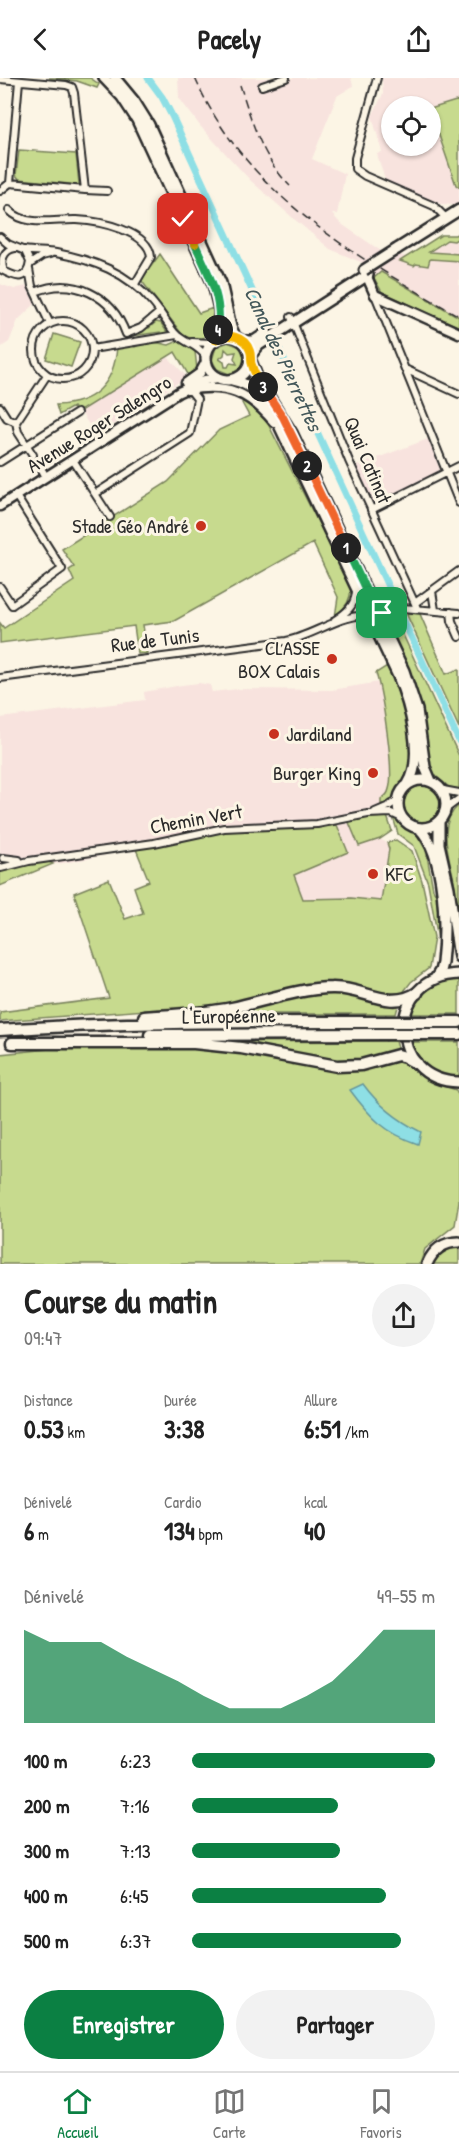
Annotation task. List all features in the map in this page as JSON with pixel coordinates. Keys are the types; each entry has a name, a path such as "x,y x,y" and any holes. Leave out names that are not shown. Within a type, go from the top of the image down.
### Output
{"highway":[{"path":"42,1027 104,1019 208,1012 324,988 347,989 391,1001 402,1000 417,993"},
{"name":"L'Européenne","path":"0,1030 221,1022 385,1028"},
{"name":"L'Européenne","path":"0,1044 144,1035 422,1028 459,1022"},
{"name":"L'Européenne","path":"422,1028 459,1034"},
{"path":"12,1043 202,1044 242,1048 337,1066 361,1065 398,1055 416,1064"}],"main road":[{"path":"104,78 122,97 141,126 213,284 220,313 206,360 211,371 218,378 245,384 259,394 275,418 399,680 409,709 415,754 413,772 399,799 402,818 410,825 419,828 430,827 439,822"},
{"path":"115,78 134,101 148,125 221,283 235,336 244,342 260,382 292,433 372,599 412,692 425,767 431,781 442,790 446,797 447,808 439,822 439,844 449,888 459,957"},
{"path":"399,252 459,210"},
{"path":"244,342 263,339 459,215"},
{"path":"366,273 375,295 459,333"},
{"path":"213,341 225,336 235,336"},
{"path":"232,380 243,375 263,339"},
{"name":"Avenue Roger Salengro","path":"0,501 195,377 202,371 206,360"},
{"name":"Avenue Roger Salengro","path":"0,506 44,473 73,460 179,392 205,380 218,378"},
{"path":"179,392 221,387 245,395 262,409 286,438"},
{"path":"408,784 418,780 431,781"},
{"path":"419,828 433,854 445,913 442,963 435,979"},
{"path":"459,974 435,979 417,993 409,1005 403,1027 406,1046 416,1064 430,1074 459,1082"},
{"path":"449,1081 459,1090"},
{"path":"427,1264 434,1252 459,1236"},
{"path":"445,1245 459,1242"}],"street":[{"path":"262,86 286,78"},
{"path":"377,78 354,161 355,169 365,176 434,206 446,218"},
{"path":"0,80 72,87 85,190"},
{"path":"10,183 20,81"},
{"path":"0,191 10,183 107,192"},
{"path":"9,210 18,217 45,222 76,220 98,223 137,236 150,251 152,257 135,284"},
{"path":"1,237 29,255 33,289"},
{"path":"1,237 4,247 2,271 26,279 50,324"},
{"path":"2,256 10,249 20,249 62,254 98,263 135,284 177,335 200,349 206,360"},
{"path":"18,277 43,255 62,254"},
{"path":"33,289 59,285 86,290 103,300 120,318 128,343"},
{"path":"375,295 459,503"},
{"path":"126,334 141,328 160,312"},
{"path":"65,321 80,327 90,339 92,349 88,364 77,376 62,380 47,375 36,362 34,346 38,335 50,324 65,321"},
{"name":"Quai Catinat","path":"288,323 416,606"},
{"path":"92,349 177,335"},
{"path":"186,341 213,341"},
{"path":"405,369 459,394"},
{"path":"33,456 18,432 16,422 47,375"},
{"path":"95,494 190,433 197,399 190,390"},
{"path":"0,407 7,418 16,422"},
{"path":"0,462 77,413"},
{"path":"73,460 110,517"},
{"path":"371,510 459,466"},
{"path":"0,587 12,605 62,569 16,496"},
{"path":"372,599 392,607 416,606 459,571"},
{"name":"Rue de Tunis","path":"313,633 351,608 356,597 356,587"},
{"path":"432,591 435,610"},
{"path":"416,606 459,614"},
{"path":"381,622 384,610 392,607"},
{"path":"451,612 459,637"},
{"name":"Rue de Tunis","path":"0,678 286,641 355,616 370,617"},
{"path":"442,790 459,793"},
{"path":"368,814 389,806 399,799"},
{"path":"447,808 459,800"},
{"path":"368,814 390,813 402,818"},
{"name":"Chemin Vert","path":"1,869 28,861 148,844 224,828 317,824 368,814"},
{"path":"1,856 4,863 1,869"},
{"name":"Chemin Vert","path":"1,856 28,861"}],"shaded area":[{"path":"178,78 351,78 353,86 337,96 312,159 345,174 337,214 332,214 340,223 381,251 408,257 447,240 459,242 459,327 382,292 363,263 330,249 251,181 201,127 179,98"},
{"path":"382,78 459,78 459,202 454,205 441,204 385,180 377,154 381,152 381,156 441,156 441,96 382,96"},
{"path":"381,98 381,148 372,116"},
{"path":"0,284 14,289 27,286 35,304 18,320 9,342 0,348"},
{"path":"167,356 187,377 96,435 80,411"},
{"path":"428,439 440,469 438,472 373,503 356,466"},
{"path":"379,682 392,768 390,788 386,796 381,799 381,816 349,820 359,846 380,839 387,843 389,849 381,901 351,898 303,899 293,875 348,852 337,825 315,828 241,829 64,863 49,862 0,872 0,718 145,700 144,692 199,683 210,685 212,692 238,689 332,690"}],"green space":[{"path":"49,78 90,78 99,84 97,88 77,81"},
{"path":"459,100 459,187 456,185 441,141 441,106"},
{"path":"19,150 76,154 79,184 74,186 19,179 16,175"},
{"path":"459,233 459,238 454,241 447,240 429,252 459,254 459,261 430,259 428,266 416,264 414,266 400,261 441,235"},
{"path":"160,254 199,313 213,308 212,328 201,340 186,337 181,333 141,280"},
{"path":"381,272 459,317 459,327 382,292 374,278"},
{"path":"156,322 161,323 169,335 160,337 160,332 132,336 130,341 129,335 139,333"},
{"path":"54,334 80,342 71,367 46,359"},
{"path":"148,341 169,345 178,341 195,351 197,370 189,376 175,352 80,411 76,411 73,407 59,415 56,405 81,401 100,390 112,372 117,347 130,345 135,347"},
{"path":"228,342 240,347 245,359 240,369 229,374 217,369 212,360 216,347","holes":["225,349 229,353 236,352 234,358 237,364 230,363 228,367 225,367 224,362 219,359 224,355"]},
{"name":"Stade Géo André","path":"247,399 264,416 350,585 349,599 335,617 338,597 313,543 174,621 143,625 147,653 138,654 134,626 0,643 0,623 4,628 74,581 69,570 74,567 62,549 168,482 219,430 249,416 242,403"},
{"path":"392,611 459,756 459,789 449,787 431,772 423,712 412,676 384,619"},
{"path":"406,613 420,614 446,674 459,669 459,728"},
{"path":"387,666 407,722 411,753 410,768 405,783 390,803 381,804 381,799 389,789 390,766 384,714 376,673"},
{"path":"422,786 435,791 440,804 435,817 422,822 409,817 404,804 409,791"},
{"path":"459,805 459,921 446,833 447,823"},
{"path":"387,816 392,831 380,839 359,846 348,820"},
{"path":"393,817 416,833 426,850 442,925 438,939 428,883 414,846 398,834"},
{"path":"337,825 348,852 294,875 303,899 351,898 381,901 389,849 387,843 396,840 412,851 422,881 434,937 429,968 411,982 401,995 396,1014 228,1014 226,1004 0,1021 0,1012 109,998 74,893 109,879 125,919 143,913 134,887 149,881 136,849 227,830"},
{"path":"49,862 53,864 0,886 0,872 9,867"},
{"path":"459,978 459,1014 408,1014 428,988 440,982"},
{"path":"396,1041 399,1052 364,1062 341,1063 215,1042"},
{"path":"409,1042 459,1042 459,1078 428,1068 418,1058"},
{"path":"168,1045 239,1051 332,1069 395,1058 442,1085 456,1090 459,1096 459,1201 455,1225 425,1249 420,1264 0,1264 0,1054 50,1049"},
{"path":"459,1246 459,1264 431,1264 442,1251"}],"water":[{"path":"363,1084 389,1112 421,1132 418,1144 387,1129 364,1108 350,1090"}],"waterway":[{"name":"Canal des Pierrettes","path":"148,78 172,116 459,741"}],"tunnel":[{"path":"33,455 41,468"}],"railway":[{"path":"195,78 217,119 243,156 273,189 343,245 459,316"},
{"path":"240,85 265,151 272,164 290,186"}],"place":[{"name":"Stade Géo André","path":"201,526"},
{"name":"CLASSE BOX Calais","path":"332,659"},
{"name":"Jardiland","path":"274,734"},
{"name":"Burger King","path":"373,773"},
{"name":"KFC","path":"373,874"}],"route":[{"path":"183,219 217,293 220,313 215,340 223,336 232,336 241,339 248,346 255,373 292,433 381,622 382,613"}]}
